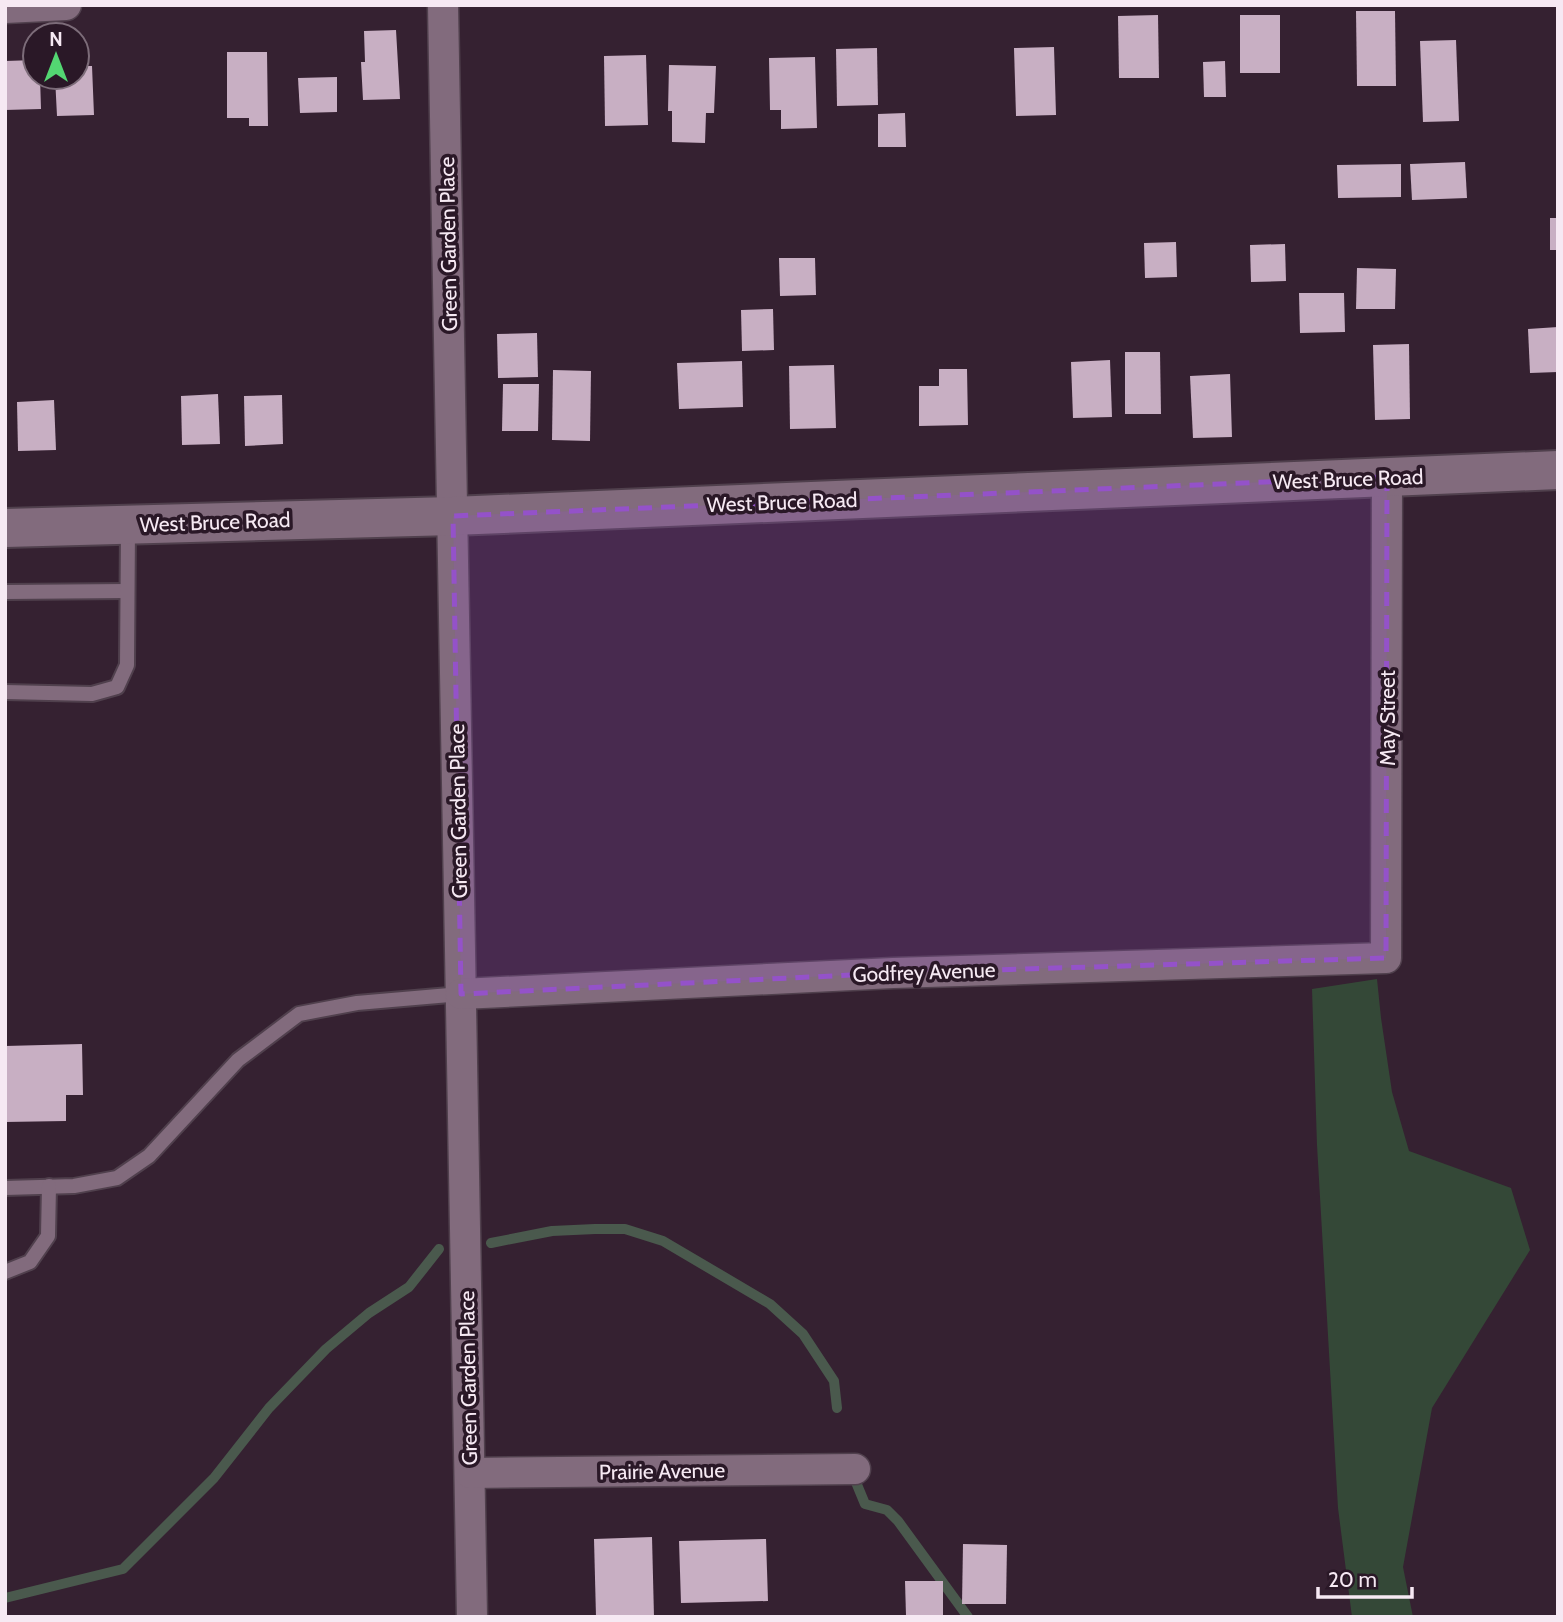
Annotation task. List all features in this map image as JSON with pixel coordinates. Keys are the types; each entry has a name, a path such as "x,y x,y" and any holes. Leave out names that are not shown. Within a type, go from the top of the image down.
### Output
{"street":[{"path":"5,8 66,5"},
{"name":"Green Garden Place","path":"443,5 472,1617"},
{"name":"West Bruce Road","path":"5,528 453,516 1558,470"},
{"name":"May Street","path":"1387,477 1387,958"},
{"name":"Godfrey Avenue","path":"461,994 893,973 1387,958"},
{"name":"Prairie Avenue","path":"470,1473 855,1469"}],"lane":[{"path":"5,692 92,694 117,687 127,665 128,525"},
{"path":"5,592 127,591"},
{"path":"5,1188 74,1186 117,1178 149,1156 237,1060 299,1014 358,1003 461,994"},
{"path":"5,1272 30,1262 48,1236 49,1186"}],"highlighted area":[{"path":"1387,477 1386,958 893,973 461,994 453,516"}],"green space":[{"path":"1377,979 1392,1092 1409,1151 1511,1188 1530,1250 1432,1408 1403,1567 1413,1617 1352,1617 1338,1508 1317,1145 1312,989"}],"building":[{"path":"1356,11 1395,11 1396,86 1357,86"},
{"path":"1158,15 1159,78 1119,78 1118,16"},
{"path":"1240,15 1280,15 1280,73 1240,73"},
{"path":"396,30 400,99 363,100 361,62 365,62 364,31"},
{"path":"1456,40 1459,121 1423,122 1420,41"},
{"path":"1054,47 1056,115 1016,116 1014,48"},
{"path":"877,48 878,105 837,106 836,49"},
{"path":"227,52 267,52 268,126 249,126 249,118 227,118"},
{"path":"646,55 648,125 605,126 604,56"},
{"path":"815,57 817,128 781,129 781,110 770,110 769,58"},
{"path":"21,60 21,91 40,91 41,109 5,110 5,61"},
{"path":"1225,61 1226,97 1204,97 1203,62"},
{"path":"669,65 716,66 714,113 706,113 705,143 672,142 672,111 668,111"},
{"path":"92,66 94,115 57,116 56,91 91,91"},
{"path":"337,77 337,112 300,113 298,78"},
{"path":"905,113 906,147 878,147 878,114"},
{"path":"1465,162 1467,198 1412,200 1410,164"},
{"path":"1401,164 1401,197 1338,198 1337,165"},
{"path":"1550,218 1558,218 1558,250 1550,250"},
{"path":"1176,242 1177,277 1145,278 1144,243"},
{"path":"1285,244 1286,281 1251,282 1250,245"},
{"path":"779,258 815,258 816,295 780,296"},
{"path":"1357,268 1396,269 1395,309 1356,309"},
{"path":"1299,293 1344,293 1345,332 1300,333"},
{"path":"773,309 774,350 742,351 741,310"},
{"path":"1558,327 1558,372 1530,373 1528,329"},
{"path":"537,333 538,377 498,378 497,334"},
{"path":"1409,344 1410,419 1375,420 1373,345"},
{"path":"1125,352 1160,352 1161,414 1125,414"},
{"path":"1110,360 1112,417 1073,418 1071,362"},
{"path":"742,361 743,407 679,409 677,363"},
{"path":"834,365 836,428 790,429 789,366"},
{"path":"939,369 967,369 968,425 919,426 919,386 939,386"},
{"path":"553,370 591,371 590,441 552,440"},
{"path":"1230,374 1232,437 1193,438 1190,376"},
{"path":"503,384 539,384 538,431 502,431"},
{"path":"218,394 220,444 182,445 181,396"},
{"path":"282,395 283,444 245,446 244,396"},
{"path":"54,400 56,450 18,451 17,402"},
{"path":"82,1044 83,1095 66,1095 66,1121 5,1122 5,1046"},
{"path":"652,1537 654,1617 596,1617 594,1539"},
{"path":"766,1539 768,1601 681,1603 679,1541"},
{"path":"963,1544 1007,1545 1006,1604 962,1604"},
{"path":"905,1581 943,1581 943,1616 906,1616"}],"waterway":[{"path":"491,1243 552,1231 595,1229 625,1229 663,1241 770,1304 803,1334 834,1381 837,1408"},
{"path":"5,1598 123,1569 214,1478 269,1408 326,1349 369,1313 409,1287 439,1249"},
{"path":"853,1475 865,1504 887,1510 898,1521 968,1617"}]}
